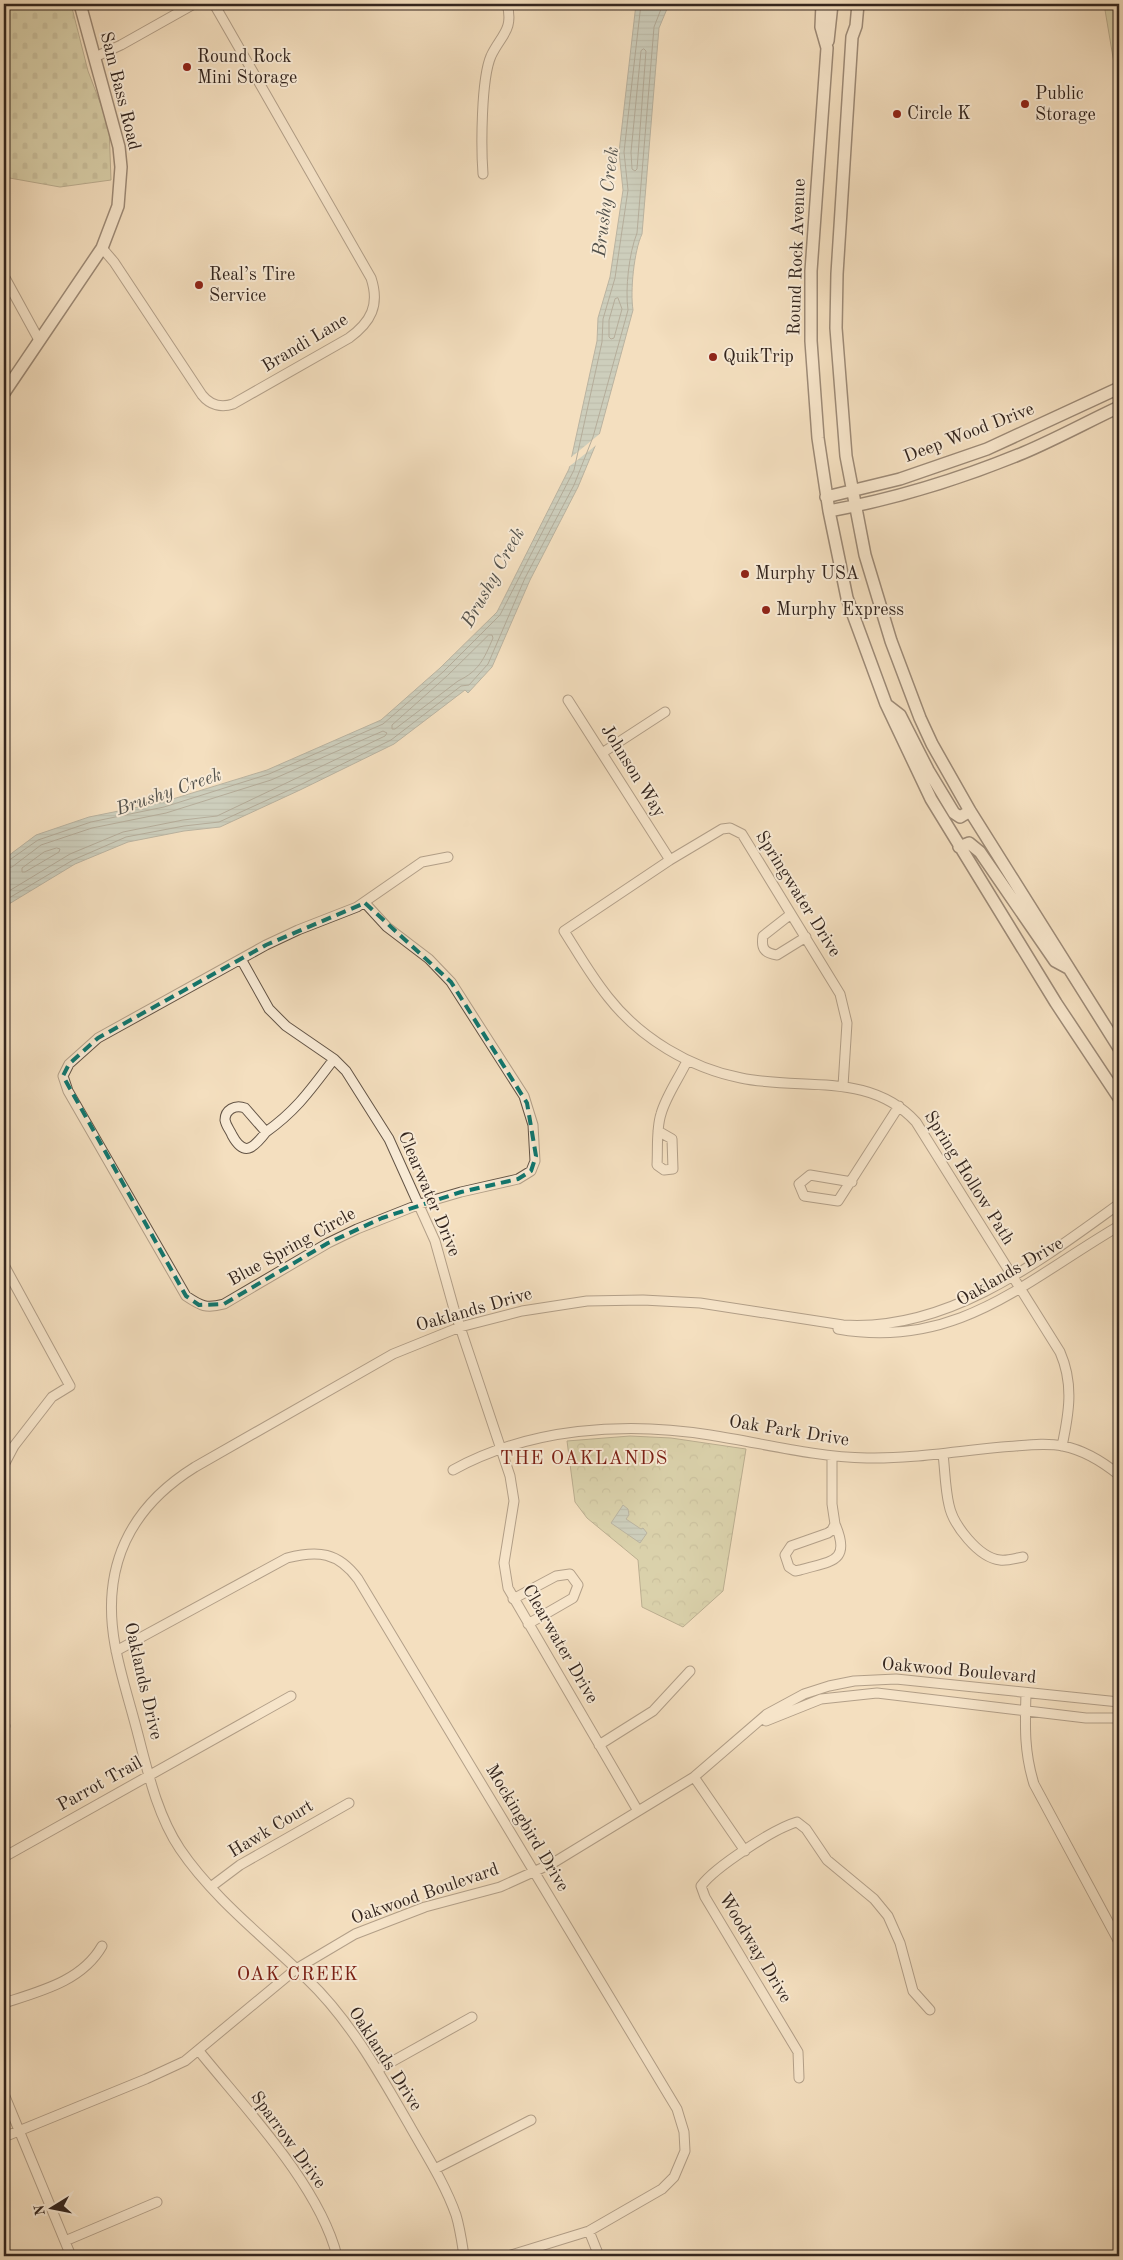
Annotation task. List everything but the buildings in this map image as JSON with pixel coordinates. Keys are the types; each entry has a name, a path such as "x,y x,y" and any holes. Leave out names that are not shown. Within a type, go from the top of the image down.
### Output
{"main road":[{"name":"Sam Bass Road","path":"4,393 102,248 118,206 121,167 116,128 80,4"},
{"name":"Round Rock Avenue","path":"822,4 821,27 827,48 815,211 811,302 815,406 826,497 847,598 886,704 921,780 1052,996 1119,1098"},
{"path":"827,48 832,4"},
{"path":"852,4 852,37 836,304 841,406 852,491 878,602 911,696 936,752 970,811 1119,1048"},
{"path":"852,37 856,26 858,4"},
{"name":"Deep Wood Drive","path":"826,497 908,476 987,449 1119,388"},
{"name":"Deep Wood Drive","path":"829,511 922,488 1023,453 1119,407"},
{"path":"886,704 900,715 928,770 954,813 960,817 970,811"},
{"path":"960,847 966,843 974,845 1055,961 1070,969"}],"street":[{"path":"94,57 121,45 194,4"},
{"name":"Brandi Lane","path":"102,248 114,262 202,395 212,404 219,406 233,404 349,338 360,330 372,316 375,299 371,278 214,4"},
{"path":"483,174 486,76 491,56 509,26 507,4"},
{"path":"4,276 40,340"},
{"name":"Johnson Way","path":"568,700 670,860"},
{"path":"602,753 665,712"},
{"name":"Springwater Drive","path":"564,931 670,860 722,829 736,830 742,834 837,988 845,1008 847,1040 843,1086"},
{"path":"365,903 422,862 448,857"},
{"name":"Blue Spring Circle","path":"365,903 387,927 429,959 451,982 524,1096 533,1125 536,1156 531,1171 524,1176 420,1204 382,1218 328,1243 224,1304 210,1308 199,1305 186,1296 68,1091 63,1076 69,1064 98,1038 241,959 298,930 326,921 365,903"},
{"path":"791,914 763,936 764,950 768,954 777,956 806,938"},
{"name":"Spring Hollow Path","path":"564,931 594,978 618,1009 642,1030 687,1061 741,1078 770,1083 843,1086 875,1092 899,1106 916,1122 1060,1352 1067,1371 1070,1400 1062,1446"},
{"name":"Clearwater Drive","path":"241,959 269,1009 286,1026 334,1059 355,1082 382,1125 420,1204 441,1257 460,1327 513,1488 512,1514 504,1563 508,1588 638,1811"},
{"path":"266,1132 245,1108 236,1107 228,1111 226,1115 226,1124 238,1145 243,1149 250,1148 258,1143 266,1132 298,1106 334,1059"},
{"path":"658,1131 661,1113 687,1061"},
{"path":"852,1182 810,1175 799,1184 804,1196 838,1201 852,1182 899,1106"},
{"name":"Oaklands Drive","path":"464,2256 456,2216 435,2169 377,2070 339,2016 309,1980 212,1886 188,1860 170,1832 149,1776 116,1651 113,1627 112,1595 117,1562 123,1546 140,1516 166,1488 195,1466 393,1354 460,1327 546,1306 611,1299 700,1303 792,1318 860,1326 890,1323 946,1310 981,1294 1082,1231 1119,1204"},
{"name":"Oaklands Drive","path":"792,1318 824,1327 859,1333 926,1330 962,1319 1020,1288 1119,1226"},
{"path":"4,1268 70,1386 52,1397 14,1446 4,1465"},
{"name":"Oak Park Drive","path":"453,1470 484,1455 550,1436 583,1431 652,1428 710,1435 832,1456 875,1458 943,1454 1032,1445 1062,1446 1092,1457 1119,1475"},
{"path":"943,1454 948,1504 955,1521 966,1537 993,1558 1007,1560 1023,1557"},
{"path":"832,1456 831,1495 835,1524 842,1550 836,1559 795,1571 789,1567 785,1555 791,1546 828,1534 835,1524"},
{"name":"Mockingbird Drive","path":"116,1651 287,1558 314,1553 336,1558 350,1569 358,1579 677,2109 684,2132 685,2151 674,2177 662,2189 589,2231 508,2256"},
{"path":"513,1599 556,1576 570,1574 578,1585 572,1598 528,1624"},
{"path":"599,1746 653,1711 690,1671"},
{"name":"Oakwood Boulevard","path":"4,2137 170,2069 199,2051 296,1969 355,1934 387,1920 425,1907 500,1887 553,1863 694,1777 767,1714 789,1701 816,1690 854,1681 896,1679 1119,1702"},
{"path":"1026,1693 1024,1734 1028,1763 1034,1784 1119,1942"},
{"name":"Oakwood Boulevard","path":"748,1730 810,1702 851,1694 894,1695 1086,1718 1119,1718"},
{"name":"Parrot Trail","path":"4,1857 291,1696"},
{"path":"694,1777 745,1851"},
{"name":"Hawk Court","path":"212,1886 240,1865 349,1802"},
{"name":"Woodway Drive","path":"799,2078 798,2052 705,1897 701,1886 706,1879 787,1824 797,1822 806,1828 828,1860 874,1899 888,1916 900,1943 913,1991 930,2010"},
{"path":"4,2003 72,1977 88,1966 102,1946"},
{"path":"377,2070 472,2017"},
{"name":"Sparrow Drive","path":"199,2051 297,2174 329,2233 337,2256"},
{"path":"4,2094 71,2256"},
{"path":"435,2169 531,2120"},
{"path":"65,2241 157,2202"},
{"path":"589,2231 600,2256"}],"highlighted area":[{"path":"365,903 451,982 527,1103 536,1156 531,1171 518,1179 461,1192 382,1218 328,1243 224,1304 199,1305 186,1296 63,1076 69,1064 98,1038 266,945"}],"green space":[{"path":"4,4 71,4 88,71 109,126 111,180 60,187 4,177"},
{"path":"1104,4 1119,4 1119,93"},
{"path":"630,1436 671,1438 746,1449 723,1591 683,1627 642,1607 638,1560 587,1518 575,1502 567,1441"}],"water":[{"path":"636,4 669,4 659,28 642,234 633,271 633,310 598,439 578,487 530,580 492,667 468,693 465,690 394,744 220,827 184,831 128,842 75,864 4,907 4,859 36,835 89,817 163,802 267,770 381,720 440,668 497,612 569,469 597,341 598,318 610,277 623,190 619,152"},
{"path":"623,1505 628,1509 629,1515 626,1519 641,1529 643,1528 647,1533 640,1543 611,1523"}],"pier":[{"path":"602,432 599,443 566,469 569,459"}],"place":[{"name":"Round Rock Mini Storage","path":"187,67"},
{"name":"Public Storage","path":"1025,104"},
{"name":"Circle K","path":"897,114"},
{"name":"Real’s Tire Service","path":"199,285"},
{"name":"QuikTrip","path":"713,357"},
{"name":"Murphy USA","path":"745,574"},
{"name":"Murphy Express","path":"766,610"}],"district":[{"name":"THE OAKLANDS","path":"584,1459"},
{"name":"OAK CREEK","path":"298,1975"}],"water label":[{"name":"Brushy Creek","path":"607,202"},
{"name":"Brushy Creek","path":"494,578"},
{"name":"Brushy Creek","path":"169,793"}]}
